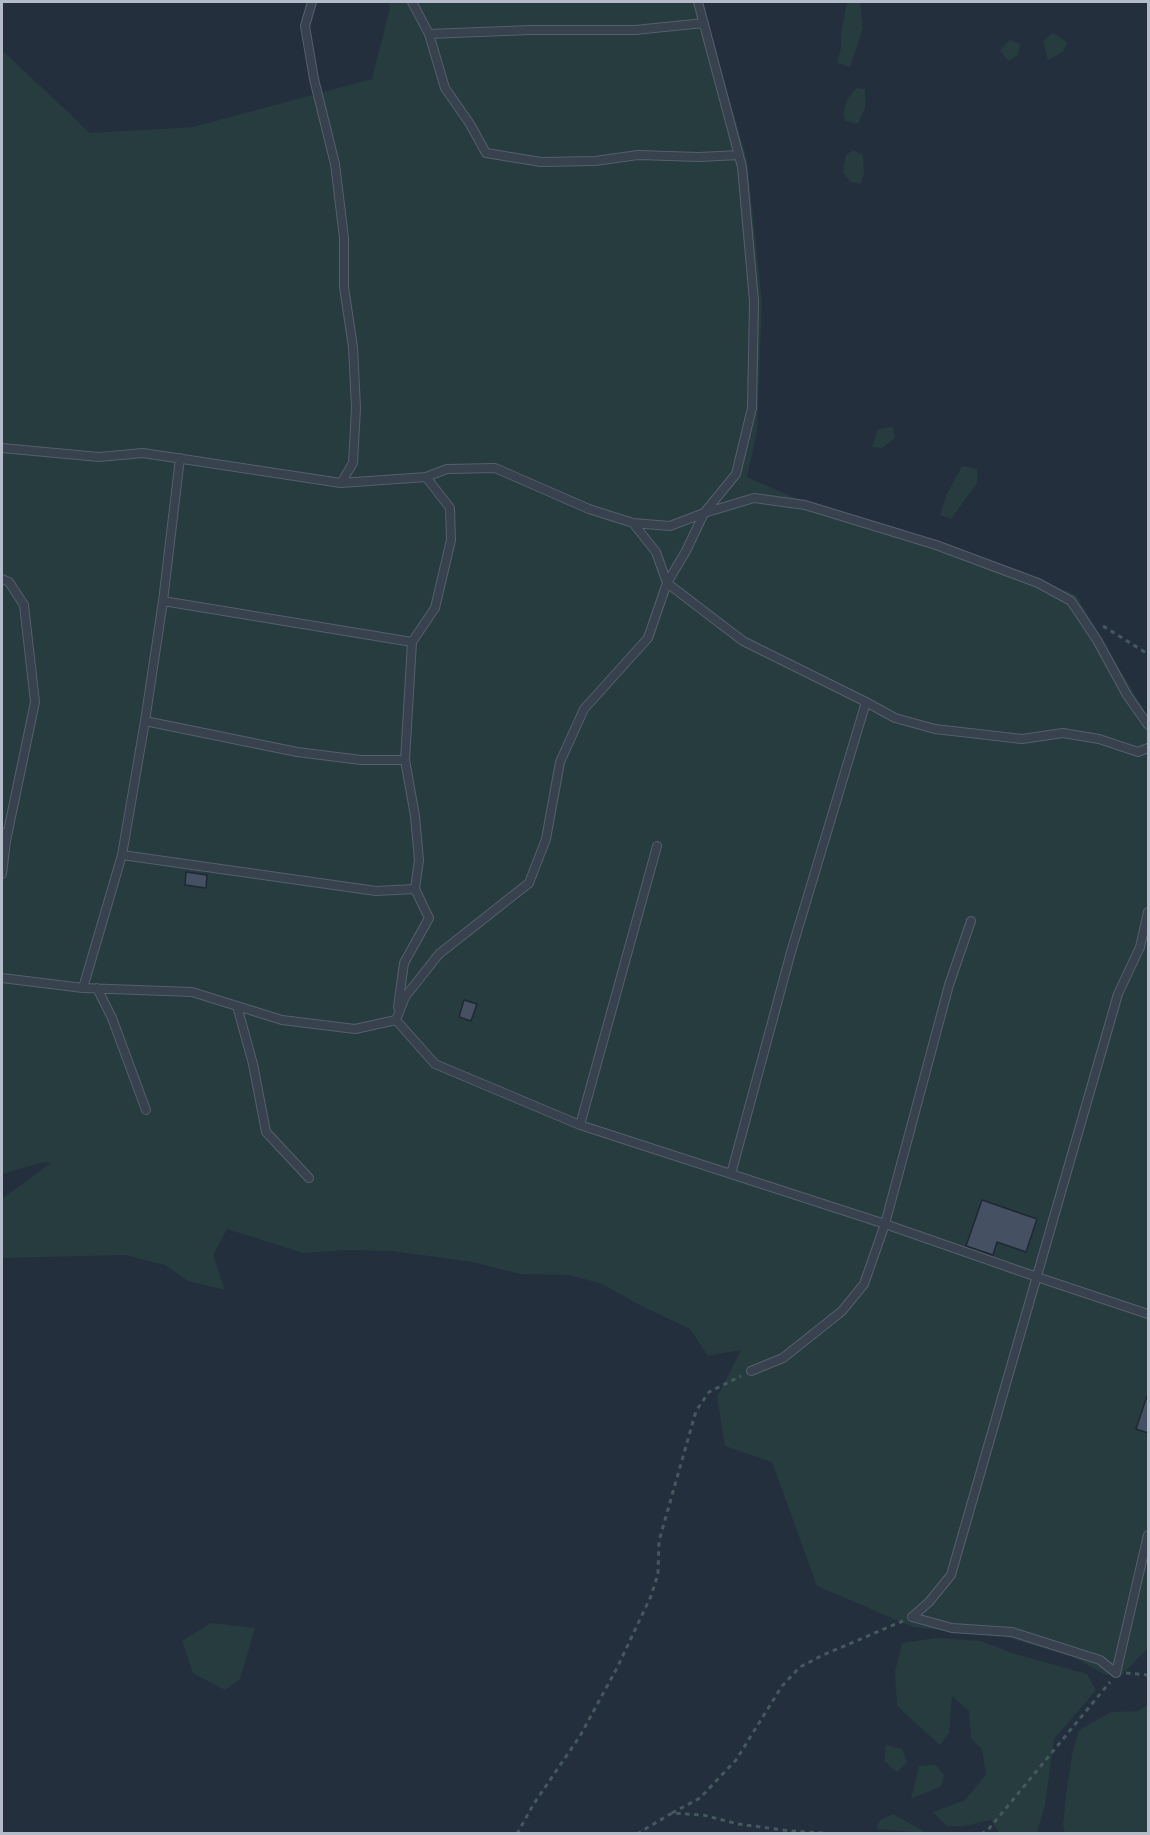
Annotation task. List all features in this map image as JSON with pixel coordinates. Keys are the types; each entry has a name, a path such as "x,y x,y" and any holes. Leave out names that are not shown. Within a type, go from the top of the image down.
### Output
{"lane":[{"path":"312,2 305,26 314,79 335,164 344,238 344,287 353,347 356,408 352,463 341,483"},
{"path":"412,2 429,34 445,88 470,123 486,153 540,162 595,161 638,155 699,157 739,155"},
{"path":"396,1020 405,997 439,954 529,883 546,839 560,762 584,709 648,638 667,583 686,551 704,513 736,474 752,408 754,301 739,155 698,2"},
{"path":"429,34 530,30 635,30 704,23"},
{"path":"2,448 99,457 143,453 341,483 426,477 447,469 495,468 589,509 633,523 670,526 754,498 805,505 936,545 1038,583 1071,601 1097,640 1127,695 1149,726"},
{"path":"83,988 122,855 164,601 180,458"},
{"path":"426,477 450,508 451,540 435,608 412,642 405,760 415,816 418,849 415,889 429,918 404,963 396,1020 435,1064 580,1125 885,1224 1149,1314"},
{"path":"633,523 656,552 667,583 743,641 895,718 936,729 1022,739 1063,733 1098,740 1138,752 1149,748"},
{"path":"2,579 9,582 24,605 35,702 6,841 2,874"},
{"path":"164,601 412,642"},
{"path":"731,1174 791,952 866,702"},
{"path":"145,721 297,752 361,760 405,760"},
{"path":"2,833 6,841"},
{"path":"580,1125 657,846"},
{"path":"122,855 376,891 415,889"},
{"path":"912,1617 929,1602 951,1575 1118,994 1140,947 1149,912"},
{"path":"752,1371 783,1358 842,1311 864,1284 885,1224 949,985 971,921"},
{"path":"2,978 83,988 192,992 282,1020 355,1029 396,1020"},
{"path":"97,988 112,1018 146,1110"},
{"path":"237,1006 254,1064 266,1132 309,1178"},
{"path":"912,1617 952,1628 1012,1632 1100,1660 1116,1672 1149,1535"}],"path":[{"path":"1095,620 1149,654"},
{"path":"517,1833 533,1805 580,1736 617,1668 651,1596 658,1574 659,1541 696,1411 709,1392 752,1371"},
{"path":"638,1833 700,1798 736,1760 782,1686 800,1666 912,1617"},
{"path":"981,1833 988,1830 1116,1672 1149,1675"},
{"path":"672,1813 703,1815 738,1824 791,1831 837,1833"}],"green space":[{"path":"389,2 701,2 747,159 762,302 757,432 747,477 804,502 946,543 1076,595 1148,717 1148,1648 1120,1677 1104,1674 1073,1657 1009,1638 913,1627 817,1586 772,1462 725,1446 717,1397 741,1350 708,1356 690,1329 602,1284 570,1275 520,1274 472,1262 392,1251 347,1250 303,1253 227,1229 213,1255 225,1290 188,1281 165,1265 125,1255 2,1258 2,1199 51,1163 44,1162 2,1174 2,50 90,133 193,127 372,79 390,8"},
{"path":"847,2 860,2 863,28 850,67 837,63"},
{"path":"1053,33 1067,42 1063,52 1048,60 1043,41"},
{"path":"1010,40 1020,44 1018,55 1008,61 1000,50"},
{"path":"856,88 865,89 865,108 858,124 845,121 843,113 847,100"},
{"path":"853,150 863,155 864,173 861,184 850,182 843,172 846,155"},
{"path":"893,427 895,438 882,448 872,447 878,429"},
{"path":"962,466 977,469 977,483 951,519 940,515 947,494"},
{"path":"211,1623 255,1628 240,1679 225,1690 193,1673 182,1641"},
{"path":"936,1638 981,1641 1012,1653 1087,1674 1096,1690 1054,1739 1045,1805 1037,1833 999,1833 991,1820 964,1826 947,1826 933,1812 965,1800 986,1775 982,1749 971,1738 969,1711 952,1696 949,1733 940,1745 897,1706 895,1672 902,1643"},
{"path":"1148,1705 1148,1833 1065,1833 1063,1825 1067,1789 1072,1755 1079,1730 1111,1712 1138,1711"},
{"path":"886,1745 902,1749 907,1762 897,1772 884,1761"},
{"path":"936,1765 944,1775 941,1786 911,1799 919,1766"},
{"path":"893,1814 926,1833 876,1829 880,1820"}],"building":[{"path":"186,872 207,875 206,888 185,885"},
{"path":"464,1000 477,1004 471,1021 459,1017"},
{"path":"982,1200 1037,1219 1026,1252 997,1242 993,1255 966,1246"},
{"path":"1148,1396 1148,1433 1136,1429"}]}
